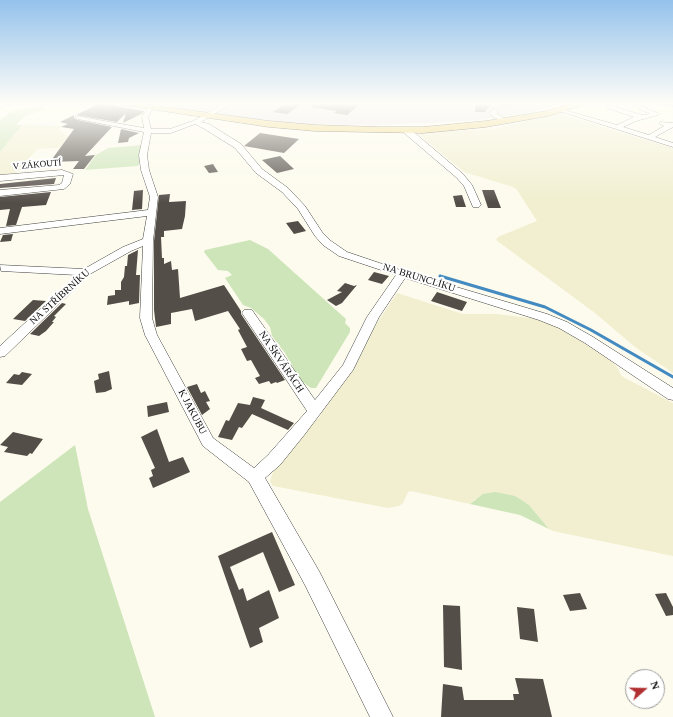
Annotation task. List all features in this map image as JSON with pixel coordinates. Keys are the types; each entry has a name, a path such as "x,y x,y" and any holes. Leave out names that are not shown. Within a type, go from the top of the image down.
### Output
{"street":[{"name":"K JAKUBU","path":"147,136 143,155 145,170 154,196 148,241 146,318 151,334 208,442 255,477 288,531 382,717"},
{"name":"NA BRUNCLÍKU","path":"223,136 238,146 259,171 285,190 302,208 318,234 327,243 343,254 402,274 528,312 563,325 589,340 673,395"},
{"path":"414,136 460,176 468,185 476,205"},
{"path":"644,136 673,145"},
{"name":"V ZÁKOUTÍ","path":"0,178 62,172 69,174 66,184 60,187 0,194"},
{"path":"0,231 153,212"},
{"name":"NA STŘÍBRNÍKU","path":"0,353 86,272 127,249 148,241"},
{"path":"1,268 86,272"},
{"path":"255,477 274,460 296,435 348,367 373,317 402,274"},
{"name":"NA ŠKVÁRÁCH","path":"248,313 314,410"}],"shaded area":[{"path":"13,136 69,136 59,148 37,149 18,172 0,176 0,152"},
{"path":"421,136 635,136 673,148 673,373 635,347 595,313 496,240 498,237 537,221 517,190 513,187 464,172"},
{"path":"397,293 463,314 496,314 537,319 565,330 606,356 625,378 673,403 673,556 553,531 549,529 529,505 515,496 475,499 470,504 411,491 408,492 403,503 399,506 388,508 273,486 270,481 275,466 312,423 320,417 322,411 347,378 369,335"}],"green space":[{"path":"0,136 13,136 0,152"},
{"path":"142,145 139,165 137,166 85,170 96,155 108,148"},
{"path":"250,240 268,249 346,319 345,323 350,328 350,332 316,388 311,388 300,380 285,353 272,336 270,327 264,319 251,308 243,305 225,278 232,275 228,271 218,270 204,252 205,250"},
{"path":"75,445 88,509 155,717 0,717 0,502"},
{"path":"495,492 515,496 529,505 549,529 553,531 520,515 470,504 483,494"}],"building":[{"path":"69,136 103,136 85,156 95,155 84,169 73,169 79,161 50,162"},
{"path":"119,136 132,136 129,138 128,142 118,143"},
{"path":"256,136 282,136 299,139 284,153 244,146"},
{"path":"280,156 294,169 277,173 262,160"},
{"path":"213,164 218,172 209,173 204,166"},
{"path":"56,178 54,184 0,188 0,184"},
{"path":"143,190 142,209 132,210 134,191"},
{"path":"482,190 494,190 501,208 488,208"},
{"path":"51,192 46,205 22,207 16,225 6,226 10,209 0,210 0,197"},
{"path":"170,194 169,202 186,201 182,229 164,231 164,237 161,237 162,258 164,258 164,264 171,261 172,270 178,269 180,298 224,285 241,311 241,314 285,380 271,384 269,381 259,384 255,378 260,376 251,360 247,361 241,349 247,347 238,330 240,329 228,311 195,321 192,309 171,313 171,324 156,327 154,310 154,241 159,195"},
{"path":"462,195 466,207 456,207 453,196"},
{"path":"298,221 306,231 294,234 286,223"},
{"path":"13,234 11,241 0,242 3,235"},
{"path":"138,250 136,275 140,275 139,303 129,305 129,301 107,305 108,296 115,295 115,290 121,290 121,282 124,277 125,266 127,266 128,255"},
{"path":"374,272 389,276 382,284 368,280"},
{"path":"345,283 354,286 357,285 342,303 336,306 327,300 342,292 337,291"},
{"path":"437,292 467,302 462,311 431,301"},
{"path":"33,300 46,301 25,321 13,319"},
{"path":"62,303 66,304 54,316 56,317 52,322 54,322 46,331 39,336 30,334"},
{"path":"109,371 112,389 105,392 96,393 94,381 99,379 98,374"},
{"path":"22,372 32,374 22,385 6,383 14,374 19,375"},
{"path":"197,384 201,393 205,391 210,401 206,402 210,409 202,415 187,387"},
{"path":"253,397 265,400 261,408 294,423 288,430 252,414 242,428 239,427 232,440 218,437 226,420 229,421 238,403 250,405"},
{"path":"167,402 169,412 148,417 147,406"},
{"path":"157,429 169,462 183,457 190,472 153,488 149,478 153,476 151,470 155,468 141,437"},
{"path":"13,432 43,439 32,454 30,453 27,456 4,452 8,447 0,445"},
{"path":"272,532 295,585 279,592 263,552 230,567 239,590 243,588 247,601 269,590 279,618 259,628 263,642 250,648 218,556"},
{"path":"580,593 587,609 570,611 563,595"},
{"path":"666,593 673,607 673,615 666,616 655,594"},
{"path":"443,605 460,606 462,670 444,667"},
{"path":"517,607 534,609 538,642 520,639"},
{"path":"515,678 543,679 552,717 441,717 443,684 462,687 464,700 514,700 513,694 519,694"}],"waterway":[{"path":"440,276 545,307 591,330 673,377"}]}
